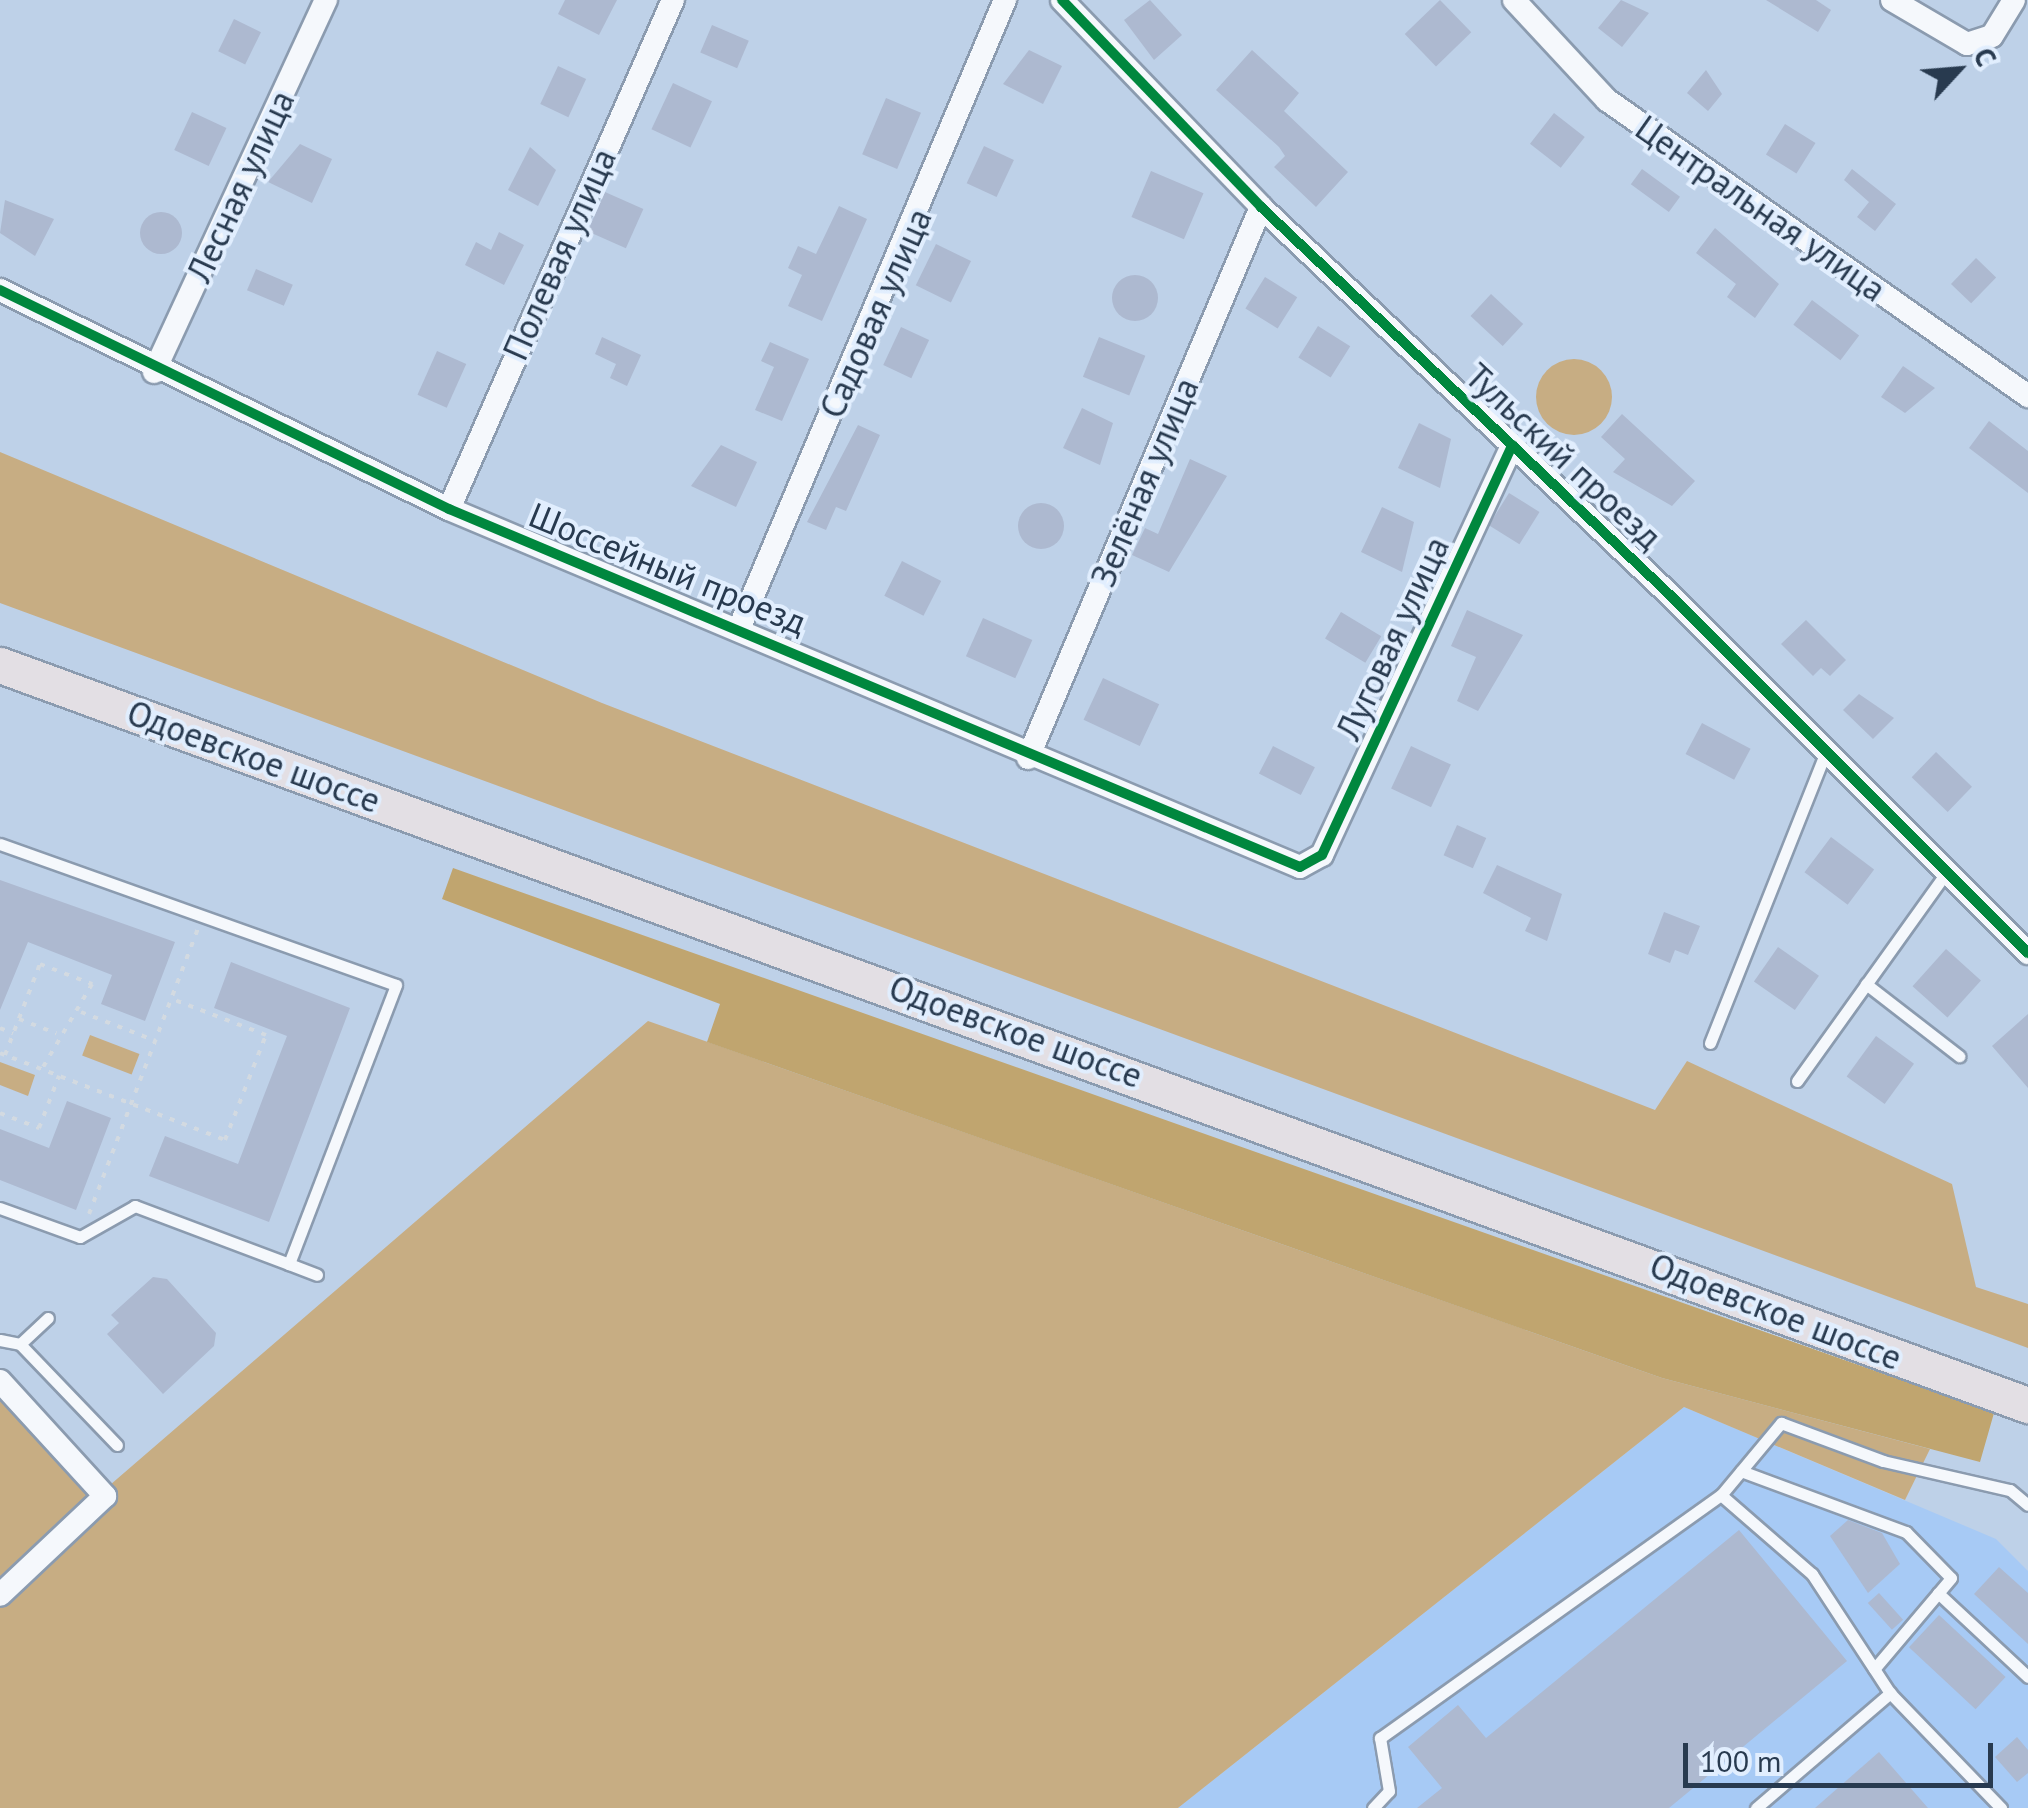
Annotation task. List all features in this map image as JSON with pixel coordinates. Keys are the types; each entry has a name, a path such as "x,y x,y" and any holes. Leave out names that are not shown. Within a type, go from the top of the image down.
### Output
{"main road":[{"name":"Одоевское шоссе","path":"0,666 2028,1406"}],"street":[{"name":"Лесная улица","path":"154,372 326,0"},
{"name":"Полевая улица","path":"450,508 672,0"},
{"name":"Садовая улица","path":"741,624 1006,0"},
{"name":"Тульский проезд","path":"1062,0 1260,207 1512,445 2028,953"},
{"name":"Центральная улица","path":"1514,0 1607,100 2028,396"},
{"path":"1892,0 1967,44 1992,36 2014,0"},
{"name":"Зелёная улица","path":"1028,758 1260,207"},
{"name":"Шоссейный проезд","path":"0,290 154,372 450,508 741,624 1028,758 1300,868 1322,855"},
{"name":"Луговая улица","path":"1322,855 1512,445"},
{"path":"0,1381 104,1496 0,1595"}],"lane":[{"path":"1710,1043 1825,754"},
{"path":"0,844 396,986 289,1264"},
{"path":"1796,1081 1946,873"},
{"path":"1866,984 1959,1056"},
{"path":"0,1208 80,1237 135,1206 317,1275"},
{"path":"20,1344 48,1318"},
{"path":"0,1340 20,1344 117,1446"},
{"path":"1372,1808 1389,1790 1380,1738 1721,1495 1781,1422 1884,1461 2010,1490 2028,1505"},
{"path":"1741,1471 1906,1532 1951,1578 1874,1668"},
{"path":"1721,1495 1812,1574 1890,1693 2001,1808"},
{"path":"1938,1593 2028,1677"},
{"path":"1756,1808 1890,1693"}],"path":[{"path":"80,1237 202,918"},
{"path":"42,1070 56,1033 82,1012 92,984 40,964 3,1054 42,1070 225,1140 266,1035 172,999"},
{"path":"82,1012 156,1041"},
{"path":"19,1019 56,1033"},
{"path":"0,1028 14,1033"},
{"path":"0,1113 39,1128 59,1076"}],"shaded area":[{"path":"1574,359 1601,370 1612,397 1601,424 1574,435 1547,424 1536,397 1547,370"},
{"path":"0,452 602,703 1655,1110 1687,1061 1952,1184 1976,1287 2028,1304 2028,1348 0,603"},
{"path":"453,868 1994,1413 1980,1462 1662,1378 707,1042 720,1004 442,899"},
{"path":"648,1021 1662,1378 1930,1449 1905,1500 1684,1407 1178,1808 0,1808 0,1370 110,1485"},
{"path":"90,1035 139,1054 132,1075 82,1056"},
{"path":"0,1062 35,1075 28,1096 0,1085"},
{"path":"1684,1407 1996,1539 2028,1571 2028,1808 1178,1808"}],"building":[{"path":"565,0 617,0 599,35 558,14"},
{"path":"1150,0 1182,35 1154,60 1124,20"},
{"path":"1440,0 1471,32 1436,66 1405,34"},
{"path":"1621,0 1649,13 1622,47 1598,28"},
{"path":"1766,0 1816,0 1831,10 1818,32"},
{"path":"234,19 261,32 245,65 218,51"},
{"path":"712,25 749,41 737,68 700,53"},
{"path":"1029,50 1062,66 1043,104 1003,84"},
{"path":"1252,50 1299,93 1284,111 1348,172 1316,207 1274,167 1285,156 1279,147 1216,90"},
{"path":"558,66 586,79 568,117 540,104"},
{"path":"1706,70 1722,94 1708,111 1687,93"},
{"path":"673,83 712,101 690,147 651,129"},
{"path":"886,98 921,113 897,169 862,154"},
{"path":"192,112 226,128 209,166 174,150"},
{"path":"1554,113 1585,137 1561,168 1530,144"},
{"path":"1785,124 1816,143 1796,174 1766,155"},
{"path":"300,144 332,159 312,203 268,182"},
{"path":"984,146 1014,160 997,197 967,183"},
{"path":"530,147 556,170 538,206 508,190"},
{"path":"1642,169 1680,197 1669,212 1631,184"},
{"path":"1852,169 1896,204 1875,231 1857,217 1869,202 1844,180"},
{"path":"1151,171 1203,193 1184,239 1131,217"},
{"path":"605,192 643,209 626,248 588,231"},
{"path":"5,200 54,219 35,256 0,233"},
{"path":"839,206 867,219 822,321 788,306 802,275 788,268 798,246 816,254"},
{"path":"161,212 176,218 182,233 176,248 161,254 146,248 140,233 146,218"},
{"path":"1715,228 1779,284 1755,318 1727,297 1736,284 1696,253"},
{"path":"499,232 524,245 504,285 465,265 476,242 491,250"},
{"path":"936,244 971,261 951,302 916,285"},
{"path":"1976,258 1996,277 1971,303 1951,284"},
{"path":"256,269 293,285 284,306 247,290"},
{"path":"1135,275 1151,282 1158,298 1151,314 1135,321 1119,314 1112,298 1119,282"},
{"path":"1265,277 1297,297 1278,329 1245,308"},
{"path":"1491,294 1523,324 1503,346 1471,316"},
{"path":"1812,300 1859,336 1840,360 1793,325"},
{"path":"1318,326 1350,346 1331,378 1298,357"},
{"path":"901,327 929,340 911,378 883,365"},
{"path":"602,337 641,355 627,386 610,378 616,364 595,354"},
{"path":"1099,337 1145,356 1129,396 1083,377"},
{"path":"770,342 809,359 782,421 755,410 774,367 761,361"},
{"path":"437,351 466,364 447,408 417,395"},
{"path":"1903,366 1935,388 1905,413 1881,397"},
{"path":"1082,408 1113,423 1100,465 1063,448"},
{"path":"1622,414 1695,481 1672,506 1613,472 1625,459 1601,437"},
{"path":"1989,421 2028,451 2028,493 1969,448"},
{"path":"1419,423 1451,439 1440,488 1398,468"},
{"path":"858,425 880,435 846,511 836,507 826,530 807,522"},
{"path":"721,445 757,462 736,507 691,486"},
{"path":"1190,459 1227,476 1169,572 1132,555 1145,528 1158,534"},
{"path":"1509,493 1540,512 1519,544 1489,525"},
{"path":"1041,503 1057,510 1064,526 1057,542 1041,549 1025,542 1018,526 1025,510"},
{"path":"1382,507 1414,522 1402,572 1361,552"},
{"path":"902,561 941,581 923,616 884,596"},
{"path":"1467,610 1523,635 1478,711 1457,701 1476,657 1451,646"},
{"path":"1341,612 1381,636 1365,663 1325,639"},
{"path":"983,618 1032,640 1015,678 966,656"},
{"path":"1806,620 1846,660 1830,676 1821,668 1813,676 1781,644"},
{"path":"1103,678 1159,704 1140,746 1084,720"},
{"path":"1859,694 1894,718 1873,739 1843,710"},
{"path":"1702,723 1751,749 1734,780 1686,754"},
{"path":"1273,746 1315,767 1301,795 1259,774"},
{"path":"1411,746 1451,765 1431,807 1391,789"},
{"path":"1936,752 1972,787 1948,812 1912,777"},
{"path":"1457,825 1486,838 1473,868 1444,855"},
{"path":"1831,837 1874,869 1848,905 1805,872"},
{"path":"1497,865 1562,894 1547,941 1525,931 1531,918 1483,893"},
{"path":"0,880 175,942 145,1021 101,1004 112,975 28,942 0,1010"},
{"path":"1664,912 1700,926 1688,955 1675,950 1670,963 1648,954"},
{"path":"1778,947 1819,976 1795,1010 1754,981"},
{"path":"1946,949 1981,980 1947,1018 1913,986"},
{"path":"231,962 350,1008 269,1222 149,1176 165,1136 238,1164 287,1036 214,1008"},
{"path":"2028,1014 2028,1088 1992,1046"},
{"path":"1876,1036 1914,1064 1885,1104 1847,1076"},
{"path":"67,1101 111,1118 76,1210 0,1180 0,1129 49,1148"},
{"path":"153,1277 167,1279 216,1333 214,1346 163,1394 107,1334 119,1323 111,1315"},
{"path":"1848,1520 1882,1533 1900,1564 1868,1593 1830,1536"},
{"path":"1739,1530 1847,1661 1669,1808 1417,1808 1442,1788 1408,1747 1458,1705 1486,1738"},
{"path":"1999,1567 2028,1593 2028,1644 1974,1594"},
{"path":"1879,1593 1903,1620 1892,1630 1868,1603"},
{"path":"1939,1615 2006,1677 1976,1709 1909,1647"},
{"path":"2017,1737 2028,1750 2028,1773 2017,1782 1995,1757"},
{"path":"1879,1752 1928,1808 1815,1808"}],"cycle path":[{"path":"1062,0 1261,207 1671,596 2028,953"},
{"path":"0,290 449,509 1300,867 1322,855 1512,445"}]}
